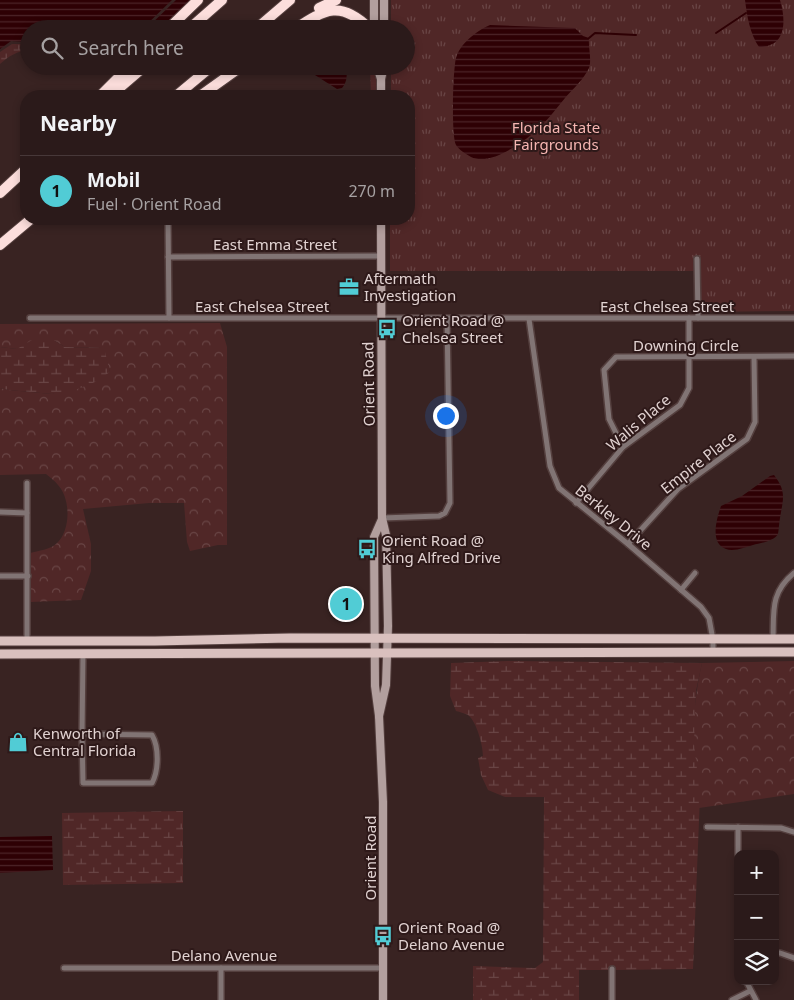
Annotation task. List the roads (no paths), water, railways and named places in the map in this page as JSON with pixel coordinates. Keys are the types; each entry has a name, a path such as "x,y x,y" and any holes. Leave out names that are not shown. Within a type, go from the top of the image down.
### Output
{"highway":[{"path":"177,20 198,0"},
{"path":"199,20 222,0"},
{"path":"267,20 290,0"},
{"path":"304,20 319,7 336,0"},
{"path":"309,20 325,10 340,9 352,13 360,20"},
{"path":"106,90 121,75"},
{"path":"117,90 134,75"},
{"path":"183,90 201,75"},
{"path":"208,90 229,75"},
{"path":"0,193 20,175"},
{"path":"0,245 24,225"}],"main road":[{"path":"0,641 374,638 794,640"},
{"path":"30,641 44,654"},
{"path":"44,654 60,641"},
{"path":"0,654 794,652"}],"street":[{"path":"374,0 374,20"},
{"path":"384,0 384,20"},
{"path":"380,75 381,79"},
{"path":"381,90 382,75"},
{"path":"168,225 169,318"},
{"name":"Orient Road","path":"379,716 386,685 388,638 386,535 382,518 381,225"},
{"name":"East Emma Street","path":"168,257 381,256"},
{"path":"697,259 698,318"},
{"name":"East Chelsea Street","path":"30,318 794,318"},
{"path":"382,518 439,516 445,513 450,503 447,318"},
{"name":"Walis Place","path":"576,503 623,447 680,405 689,388 689,318"},
{"name":"Berkley Drive","path":"530,319 550,466 559,488 701,607 709,618 713,653"},
{"name":"Downing Circle","path":"623,447 610,419 604,370 616,357 794,356"},
{"name":"Empire Place","path":"628,544 678,489 747,440 755,422 754,357"},
{"path":"26,483 30,641"},
{"path":"0,512 27,513"},
{"name":"Orient Road","path":"382,518 374,538 374,652 383,802 384,1000"},
{"path":"681,590 695,573"},
{"path":"773,640 774,601 788,578 794,573"},
{"path":"0,576 28,576"},
{"path":"788,578 794,582"},
{"path":"82,734 152,735 156,742 156,776 152,782 83,783 82,734 83,654"},
{"path":"707,827 781,828 794,832"},
{"path":"738,827 738,850"},
{"path":"779,953 794,958"},
{"name":"Delano Avenue","path":"64,968 384,968"},
{"path":"221,1000 222,968"},
{"path":"612,969 612,1000"},
{"path":"748,985 756,1000"},
{"path":"732,1000 750,991"}],"waterway":[{"path":"716,33 746,13"},
{"path":"589,38 595,33 636,35"}],"place":[{"name":"Aftermath Investigation","path":"349,287"},
{"name":"Orient Road @ Chelsea Street","path":"387,329"},
{"name":"Orient Road @ King Alfred Drive","path":"367,549"},
{"name":"Mobil","path":"346,604"},
{"name":"Kenworth of Central Florida","path":"18,742"},
{"name":"Orient Road @ Delano Avenue","path":"383,936"}],"park label":[{"name":"Florida State Fairgrounds","path":"556,136"}]}
